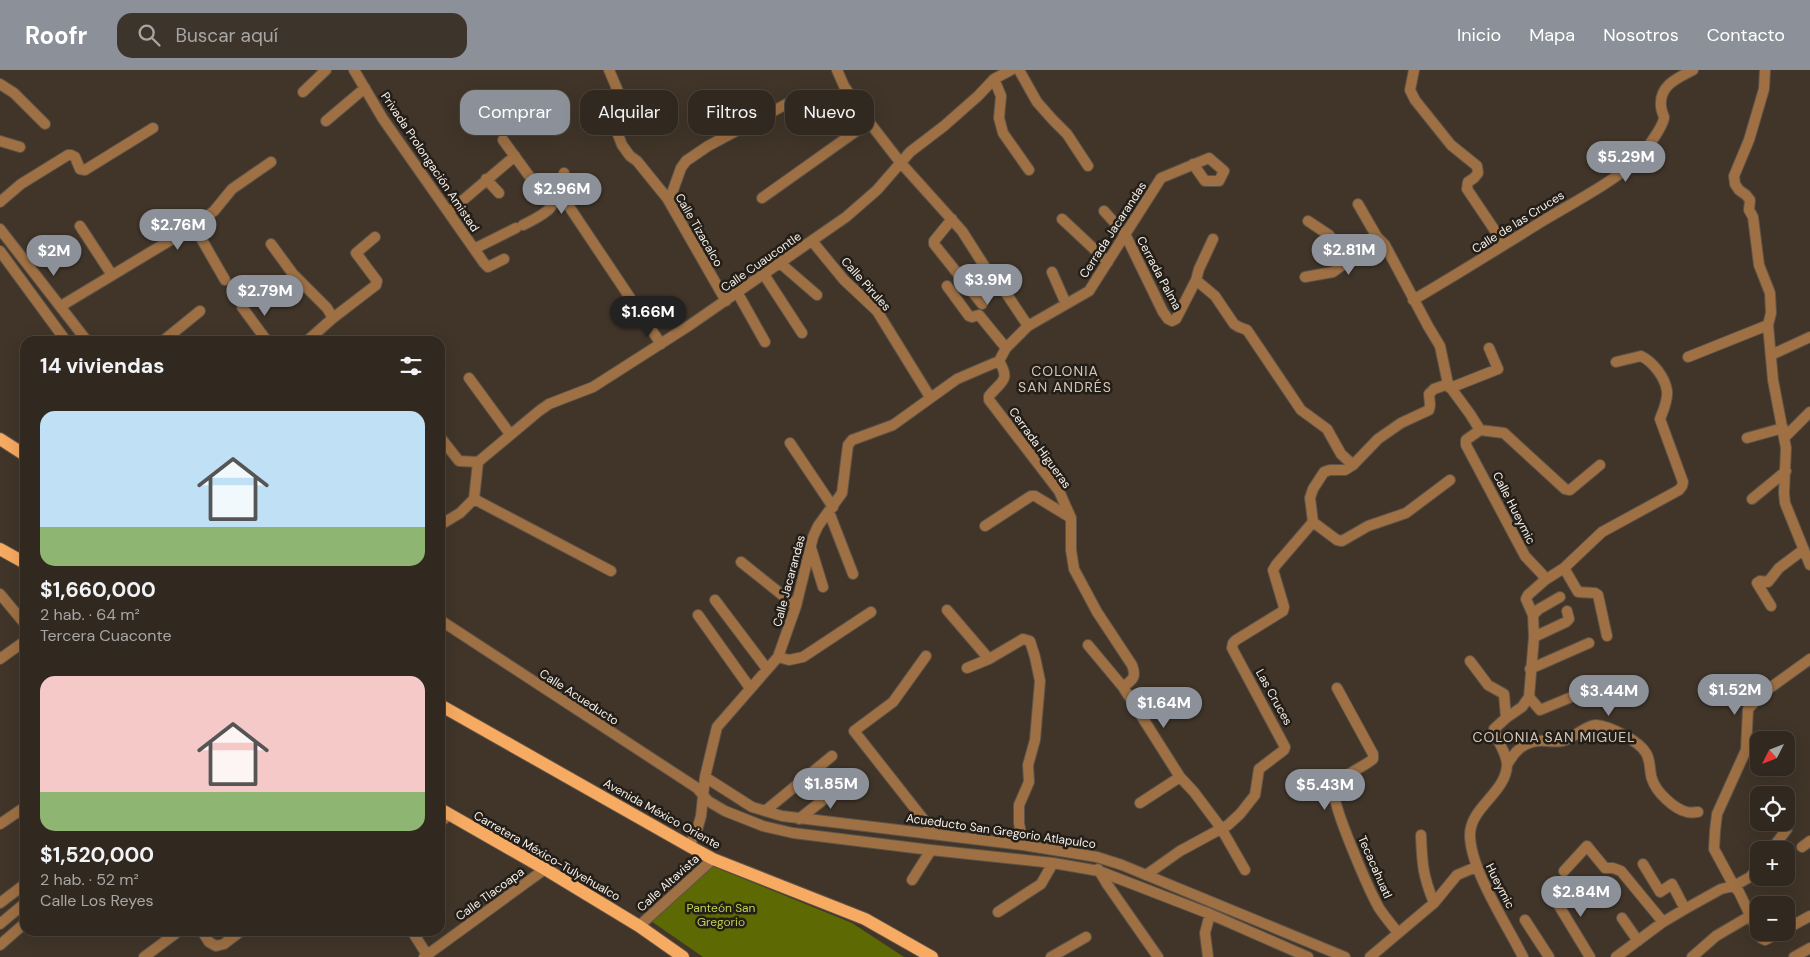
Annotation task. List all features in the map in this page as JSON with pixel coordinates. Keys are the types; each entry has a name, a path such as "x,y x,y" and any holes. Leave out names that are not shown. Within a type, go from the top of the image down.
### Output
{"main road":[{"path":"0,439 20,452"},
{"path":"1,552 20,561"},
{"name":"Avenida México Oriente","path":"445,709 713,859 865,919 932,957"},
{"name":"Carretera México-Tulyehualco","path":"445,816 546,870 639,926 677,955"}],"street":[{"path":"303,92 326,70"},
{"name":"Calle Tizacalco","path":"608,70 626,110 619,126 618,137 630,156 668,198 726,301"},
{"path":"837,70 847,90"},
{"path":"900,162 978,96 994,79 1011,70"},
{"path":"1019,70 1037,102 1067,134 1088,166"},
{"path":"1414,70 1410,90 1414,100 1451,145 1477,166 1478,173 1468,182 1467,189 1504,244"},
{"name":"Calle de las Cruces","path":"1413,300 1607,182 1636,161 1643,154 1662,125 1664,118 1661,101 1665,88 1673,80 1694,70"},
{"path":"1765,70 1764,90 1749,140 1734,176 1739,190 1750,200 1749,210 1753,216 1759,265 1770,293 1771,312 1768,325 1773,380 1784,433 1786,471 1784,493 1810,565"},
{"name":"Privada Prolongación Amistad","path":"357,71 383,119 488,267 504,259"},
{"path":"994,79 1001,96 999,118 1003,132 1029,170"},
{"path":"0,84 14,93 45,124"},
{"path":"326,121 365,88"},
{"path":"668,198 686,161 708,146 785,105"},
{"path":"0,202 21,184 68,155 71,154 75,157 80,169 85,170 153,128"},
{"path":"874,128 900,162 952,219 974,248 992,278 1002,287 1028,326 1006,348 999,361"},
{"path":"762,198 851,135"},
{"path":"503,140 535,184"},
{"path":"0,141 20,147"},
{"path":"449,212 514,156"},
{"path":"61,306 194,226 214,211 232,189 271,162"},
{"name":"Calle Cuaucontle","path":"478,462 549,404 593,386 661,344 812,241 864,203 900,162"},
{"name":"Cerrada Jacarandas","path":"1028,326 1089,291 1161,178 1193,164"},
{"path":"474,249 548,212 554,204 564,173"},
{"path":"486,179 499,194"},
{"path":"558,194 566,202 661,344"},
{"path":"1358,204 1376,237 1385,245 1413,300 1440,346 1449,386 1480,430 1504,433 1565,489 1570,490 1600,465"},
{"path":"1104,211 1125,234"},
{"path":"952,219 934,241 934,244 982,304"},
{"path":"1062,219 1108,262"},
{"path":"1308,221 1329,235 1348,261"},
{"path":"80,226 112,275"},
{"path":"194,226 225,280"},
{"path":"0,229 83,336"},
{"name":"Cerrada Palma","path":"1125,234 1168,319 1172,321 1176,319 1196,280 1199,269 1213,240"},
{"path":"313,336 376,285 377,281 356,254 357,251 375,237"},
{"path":"1305,277 1332,272 1376,237"},
{"name":"Calle Pirules","path":"812,241 844,280 877,312 930,397"},
{"path":"271,244 293,274 327,308 333,318"},
{"path":"0,251 62,336"},
{"path":"780,263 816,295"},
{"path":"1052,272 1066,304"},
{"path":"763,273 802,333"},
{"path":"1196,280 1215,296 1234,324 1239,328 1247,330 1301,410 1327,428 1341,454 1353,465"},
{"path":"947,286 969,316 979,315 1006,348"},
{"path":"737,292 765,342"},
{"path":"242,307 263,336"},
{"path":"169,336 200,311"},
{"path":"1688,357 1768,325"},
{"path":"1771,355 1810,337"},
{"path":"1450,480 1406,513 1368,526 1342,541 1337,540 1313,522 1310,498 1312,489 1324,472 1345,470 1353,465 1378,439 1401,423 1429,410 1429,394 1431,391 1498,369 1489,348"},
{"path":"1507,765 1494,729 1522,707 1529,697 1534,637 1533,615 1526,599 1528,595 1545,580 1564,568 1602,532 1679,490 1682,486 1683,482 1660,419 1665,406 1667,392 1662,378 1648,359 1641,356 1616,362"},
{"name":"Calle Jacarandas","path":"705,777 717,727 778,657 796,606 810,546 818,526 842,493 848,445 852,440 893,425 957,379 999,361"},
{"name":"Cerrada Higueras","path":"999,361 1005,370 1005,377 1003,382 989,396 989,400 1059,491 1071,518 1071,550 1074,569 1097,612 1135,673 1133,678 1123,687"},
{"path":"469,378 510,434"},
{"path":"1747,438 1784,433 1810,412"},
{"name":"Calle Hueymic","path":"1480,430 1466,440 1466,445 1525,556 1542,574 1545,580"},
{"path":"445,443 459,461 478,462 474,499 460,513 445,522"},
{"path":"790,444 831,509 853,574"},
{"path":"1752,499 1786,471"},
{"path":"984,526 1031,496 1035,496 1071,518"},
{"path":"474,499 611,571"},
{"name":"Las Cruces","path":"1146,875 1180,851 1228,825 1255,795 1259,769 1284,750 1285,747 1232,648 1236,640 1283,611 1284,607 1273,570 1313,522"},
{"path":"810,546 823,587"},
{"path":"1770,606 1758,583 1768,582 1780,568 1803,550"},
{"path":"741,562 796,606"},
{"path":"1564,568 1578,592 1595,593 1598,595 1608,636"},
{"path":"0,594 20,618"},
{"path":"1533,615 1560,598"},
{"path":"715,600 766,669"},
{"path":"948,610 988,659"},
{"path":"1534,637 1566,622 1569,619 1567,611"},
{"path":"778,657 789,660 803,657 871,612"},
{"path":"698,615 750,688"},
{"name":"Calle Acueducto","path":"445,623 696,788 703,795"},
{"path":"967,668 988,659 1023,639 1027,639 1033,647 1040,681 1035,740 1028,765 1029,782 1019,805 1019,826 1023,845"},
{"path":"1530,668 1589,643"},
{"path":"0,658 20,644"},
{"path":"1088,645 1123,687 1180,777 1194,792 1221,828 1244,870"},
{"path":"926,656 893,702 854,731 935,834"},
{"path":"1692,957 1716,936 1750,916 1739,892 1714,849 1717,814 1746,750 1748,709 1763,693 1810,659"},
{"path":"1470,661 1488,685 1504,694 1506,718"},
{"path":"1529,697 1540,710 1603,684"},
{"name":"Tecacahuatl","path":"1337,688 1373,754 1373,759 1340,780 1334,788 1334,798 1345,830 1379,908 1398,933"},
{"path":"1507,765 1513,755 1527,744 1539,741 1562,741 1577,735 1590,726 1597,725 1634,740 1645,751 1650,762 1652,780 1658,790 1677,808 1688,813 1698,812"},
{"path":"765,811 832,756"},
{"name":"Hueymic","path":"1507,765 1496,790 1472,821 1470,834 1476,867 1523,957"},
{"name":"Calle Altavista","path":"689,846 701,816 705,777"},
{"name":"Acueducto San Gregorio Atlapulco","path":"705,777 742,802 765,811 799,819 1023,845 1097,857 1122,865 1345,957"},
{"path":"1140,803 1180,777"},
{"path":"799,819 847,782"},
{"name":"Acueducto San Gregorio Atlapulco","path":"703,795 708,801 725,811 779,830 931,850 1053,863 1099,871 1210,914 1308,957"},
{"path":"0,824 20,810"},
{"path":"1778,841 1785,831"},
{"path":"1422,835 1422,868 1434,904"},
{"path":"1564,871 1587,846 1605,868 1613,868 1621,872 1663,922"},
{"path":"912,880 931,850"},
{"path":"1097,857 1099,871 1158,957"},
{"name":"Calle Altavista","path":"639,926 713,859"},
{"path":"998,912 1041,884 1053,863"},
{"path":"1643,864 1660,892 1672,884 1685,909"},
{"path":"1370,957 1434,904 1457,875 1476,867"},
{"name":"Calle Tlacoapa","path":"426,956 546,870"},
{"path":"1616,957 1663,922 1721,889 1734,886 1750,877"},
{"path":"0,903 20,888"},
{"path":"1550,891 1590,957"},
{"path":"0,924 20,907"},
{"path":"1208,957 1205,933 1210,914"},
{"path":"1795,924 1810,916"},
{"path":"1622,918 1638,942"},
{"path":"1525,920 1549,957"},
{"path":"0,945 20,927"},
{"path":"144,957 172,936"},
{"path":"205,936 209,942 216,946 224,944 234,936"},
{"path":"415,936 426,956"},
{"path":"1050,957 1086,937"},
{"path":"1794,957 1810,948"}],"green space":[{"name":"Panteón San Gregorio","path":"712,866 852,923 904,957 703,957 651,921"}],"district":[{"name":"COLONIA SAN ANDRÉS","path":"1065,380"},
{"name":"COLONIA SAN MIGUEL","path":"1554,737"}]}
